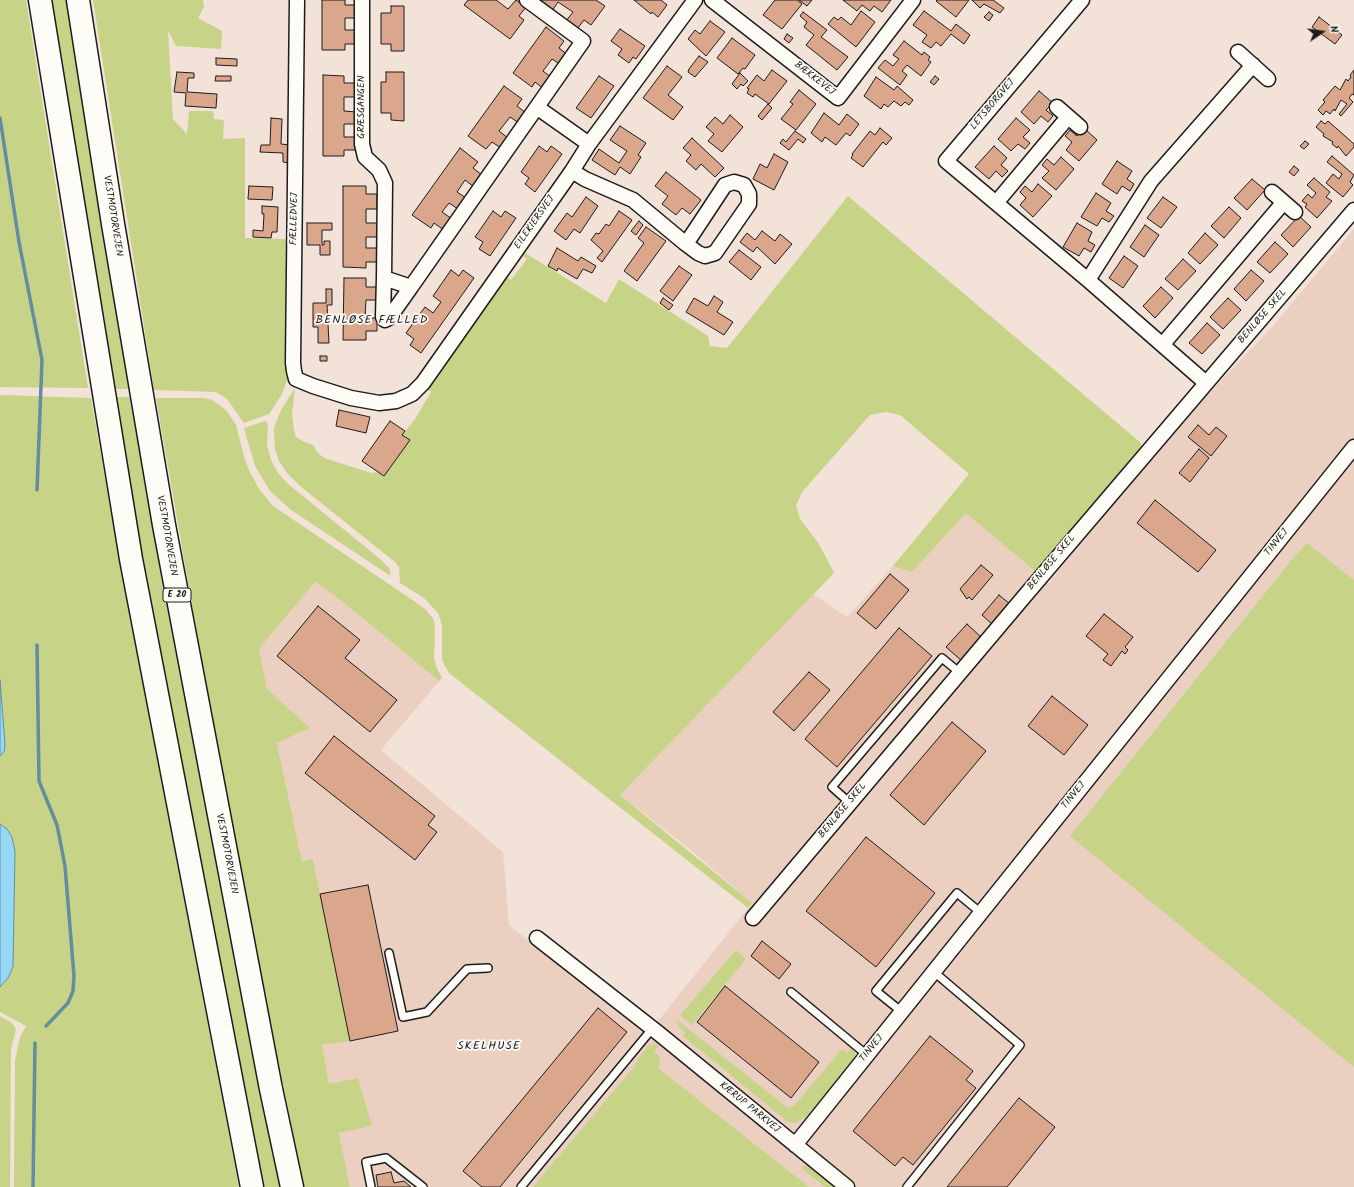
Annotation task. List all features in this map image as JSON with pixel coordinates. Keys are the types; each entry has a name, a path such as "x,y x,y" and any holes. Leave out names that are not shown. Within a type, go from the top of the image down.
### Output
{"highway":[{"path":"40,0 132,559 252,1187"},
{"name":"VESTMOTORVEJEN","path":"78,0 113,224 164,525 271,1089 292,1187"}],"street":[{"name":"FÆLLEDVEJ","path":"297,0 293,363 296,379 351,398"},
{"name":"GRÆSGANGEN","path":"362,0 362,144 365,156 379,170 385,183 383,317 385,320 389,318 411,288 538,108 583,41 527,0"},
{"name":"EILEKIERSVEJ","path":"351,398 378,403 396,401 412,394 423,383 572,171 589,144 694,0"},
{"name":"BÆKKEVEJ","path":"712,0 838,98 913,0"},
{"name":"LETSBORGVEJ","path":"1082,0 946,161 1163,344 1206,383"},
{"path":"1238,52 1268,78"},
{"path":"1088,280 1151,181 1253,65"},
{"path":"1057,107 1080,127"},
{"path":"538,108 589,144"},
{"path":"996,203 1068,117"},
{"path":"572,171 585,179 633,200 686,244 705,256 715,253 749,204 749,194 744,185 734,182 725,185 686,244"},
{"path":"1272,192 1295,212"},
{"path":"1163,344 1283,202"},
{"name":"BENLØSE SKEL","path":"753,918 1354,210"},
{"path":"384,278 411,288"},
{"name":"TINVEJ","path":"795,1145 1354,447"},
{"name":"KÆRUP PARKVEJ","path":"537,938 847,1187"}],"lane":[{"path":"850,802 832,787 837,781 942,658 960,673"},
{"path":"902,1012 876,991 957,892 981,913"},
{"path":"389,953 403,1017 426,1012 467,969 488,968"},
{"path":"907,1187 1020,1045 934,972"},
{"path":"791,992 867,1055"},
{"path":"521,1187 652,1029"},
{"path":"371,1187 366,1162 386,1158 423,1187"}],"shaded area":[{"path":"1354,229 1354,1187 350,1187 339,1133 372,1126 329,1085 322,1045 350,1041 313,859 302,863 277,742 310,728 266,689 259,649 315,582 333,594 439,681 381,750 503,852 509,925 647,1035 752,903 687,847 620,795 813,594 847,617 893,566 912,571 966,513 1049,583 1153,452 1272,327"}],"green space":[{"path":"0,0 26,0 88,388 0,387"},
{"path":"48,0 70,0 132,389 111,389"},
{"path":"93,0 203,0 204,7 198,18 222,31 221,49 176,46 168,31 173,119 187,134 189,111 213,111 214,119 224,120 223,139 245,138 245,238 289,239 288,378 282,394 269,414 244,423 227,399 216,392 154,390"},
{"path":"848,196 1141,443 1141,448 1037,573 966,513 912,572 893,566 969,474 900,415 886,412 870,415 802,492 796,505 800,519 819,544 834,573 620,795 752,903 748,908 449,673 442,660 442,625 438,613 424,598 400,583 399,567 395,562 300,486 287,473 279,461 275,449 274,428 281,410 295,388 292,414 296,437 313,445 318,453 324,458 371,473 378,472 384,476 409,440 402,435 415,419 431,392 426,387 505,276 511,280 527,259 520,254 522,251 606,303 619,279 708,336 710,346 727,348"},
{"path":"0,395 91,398 120,565 239,1187 14,1187 15,1060 20,1037 26,1026 0,1012 0,987 8,978 12,837 7,829 0,824 0,756 4,752 5,744 0,680"},
{"path":"111,397 134,397 282,1187 260,1187"},
{"path":"156,398 204,398 212,400 226,410 236,425 245,460 250,472 259,489 273,506 417,603 426,610 434,620 434,658 442,678 439,681 333,594 315,582 259,649 267,689 310,728 277,743 302,862 313,859 350,1041 322,1045 329,1084 358,1078 372,1126 339,1133 350,1187 304,1187 262,982 205,680"},
{"path":"265,421 268,424 267,445 271,460 278,473 288,484 379,558 389,568 391,574 389,575 291,510 270,491 255,466 244,428"},
{"path":"1307,543 1354,580 1354,1067 1070,836 1294,557"},
{"path":"736,950 746,959 692,1025 680,1015"},
{"path":"0,1016 12,1023 16,1029 11,1050 10,1187 0,1187"},
{"path":"676,1019 788,1108 794,1106 842,1049 847,1053 851,1048 855,1053 855,1057 810,1114 796,1123 788,1122 683,1036 685,1033 679,1027"},
{"path":"649,1045 659,1045 654,1051 660,1057 659,1069 809,1187 533,1187 638,1062 637,1060"},
{"path":"807,1164 837,1187 825,1187 801,1168"}],"water":[{"path":"0,680 5,744 4,752 0,756"},
{"path":"0,824 7,829 12,837 15,851 13,967 8,978 0,987"}],"building":[{"path":"322,0 345,0 345,5 356,5 356,18 345,18 345,30 357,30 357,44 345,44 345,50 322,50"},
{"path":"468,0 496,0 508,9 516,0 526,7 519,16 524,20 510,39 464,5"},
{"path":"542,0 596,0 605,6 591,25 584,20 577,29 566,21 573,12 558,2 552,11 541,3"},
{"path":"634,0 661,0 667,5 658,17 652,12 651,14"},
{"path":"775,0 797,0 802,4 782,29 763,15"},
{"path":"799,0 812,0 807,6"},
{"path":"843,0 891,0 882,12 874,6 870,11 862,5 857,11"},
{"path":"969,0 956,17 936,1"},
{"path":"972,0 993,0 1004,8 1000,13 984,4 980,8"},
{"path":"391,6 404,6 404,51 391,51 391,44 381,44 381,13 391,13"},
{"path":"861,11 875,22 856,47 828,24 834,17 838,20 841,17 851,25"},
{"path":"924,11 951,31 956,24 970,35 964,44 951,34 941,46 936,42 931,48 922,42 927,35 913,25"},
{"path":"803,12 827,30 821,37 848,57 837,70 806,45 814,35 804,27 807,22 800,16"},
{"path":"989,12 993,15 989,21 984,17"},
{"path":"1319,17 1342,35 1335,44 1312,27"},
{"path":"710,21 725,32 706,56 688,39 695,30 700,34"},
{"path":"546,27 564,41 559,48 568,55 561,65 552,59 543,71 552,78 544,89 535,82 532,87 513,73"},
{"path":"620,29 645,46 636,59 633,57 629,63 618,55 622,49 611,41"},
{"path":"787,34 793,38 789,43 784,39"},
{"path":"732,38 755,55 745,69 743,68 738,74 717,58"},
{"path":"904,41 922,55 924,52 930,57 928,60 931,62 921,76 907,65 902,71 907,75 900,85 878,68 885,60 893,66 899,59 893,55"},
{"path":"699,56 708,62 695,77 688,72"},
{"path":"216,58 237,59 237,66 216,65"},
{"path":"667,66 682,77 668,95 683,107 673,120 643,98"},
{"path":"772,70 787,81 769,104 755,94 753,97 747,93 749,89 747,88 757,75 764,81"},
{"path":"1354,70 1354,95 1352,94 1349,98 1353,102 1341,116 1339,114 1347,104 1341,100 1335,111 1334,109 1330,114 1326,111 1323,115 1318,110 1325,102 1323,100 1335,86 1340,90 1346,79 1348,81 1351,77 1350,75"},
{"path":"177,72 194,73 194,78 188,78 187,92 217,94 216,108 185,106 186,93 174,92"},
{"path":"386,72 404,72 404,121 391,120 391,113 381,113 381,82 386,82"},
{"path":"740,73 748,81 743,86 741,84 737,89 732,84"},
{"path":"323,75 344,76 344,83 356,83 356,97 344,97 344,111 356,112 356,124 344,124 344,137 356,137 356,150 344,150 344,156 323,156"},
{"path":"216,76 231,76 231,81 215,81"},
{"path":"599,76 614,86 591,118 576,108"},
{"path":"935,76 939,79 934,85 930,82"},
{"path":"876,77 894,90 897,86 913,100 909,105 905,102 901,106 894,101 888,107 884,104 881,109 864,96"},
{"path":"504,86 522,99 517,106 526,113 519,123 510,117 499,131 508,138 501,148 492,142 486,149 468,136"},
{"path":"799,90 816,104 796,130 781,119 793,104 790,102"},
{"path":"1039,91 1053,103 1046,110 1053,116 1048,122 1041,116 1034,124 1021,112"},
{"path":"768,104 772,108 762,120 758,116"},
{"path":"824,113 839,125 847,114 859,124 850,136 846,133 836,145 825,137 822,142 811,133"},
{"path":"730,115 743,127 722,152 708,141 714,134 706,127 715,117 723,124"},
{"path":"271,118 282,119 281,144 290,145 289,163 283,162 283,153 260,152 261,145 270,145"},
{"path":"1016,118 1030,130 1023,137 1030,143 1025,149 1018,144 1011,151 998,139"},
{"path":"1321,121 1325,124 1328,121 1354,144 1354,147 1346,156 1338,146 1337,148 1332,144 1333,142 1323,136 1324,134 1316,127"},
{"path":"620,126 646,143 638,155 641,157 630,174 620,167 615,175 592,160 599,149 619,163 627,151 610,140"},
{"path":"880,128 892,138 886,145 883,142 863,167 851,158 853,155 852,154 870,131 875,135"},
{"path":"1084,128 1097,140 1079,161 1066,150 1072,142 1065,136 1070,130 1077,136"},
{"path":"795,131 806,139 803,143 798,139 789,150 780,143 783,139 786,142"},
{"path":"692,138 724,168 715,177 701,164 696,170 686,161 691,155 683,148"},
{"path":"1305,141 1309,144 1304,149 1300,146"},
{"path":"539,146 547,152 551,146 562,154 535,192 525,184 529,178 521,172"},
{"path":"994,146 1007,158 1001,165 1008,171 1002,177 996,171 989,179 975,167"},
{"path":"460,148 478,162 473,168 482,175 474,187 465,180 457,192 466,198 458,209 449,203 442,212 452,219 444,230 434,223 431,228 412,215"},
{"path":"774,154 788,162 774,190 753,179 760,164 767,168"},
{"path":"1332,156 1354,175 1350,182 1353,185 1343,197 1326,183 1333,174 1339,179 1342,174 1327,162"},
{"path":"1061,157 1074,169 1056,190 1042,178 1049,171 1042,165 1047,159 1054,165"},
{"path":"1117,161 1132,171 1127,179 1134,184 1130,191 1122,186 1117,194 1102,184"},
{"path":"1294,166 1299,170 1294,176 1289,172"},
{"path":"666,172 701,200 690,214 682,208 676,215 662,204 668,196 655,186"},
{"path":"1314,178 1330,192 1326,197 1332,201 1317,218 1305,207 1307,204 1302,201 1308,194 1312,198 1316,193 1307,185"},
{"path":"1252,179 1265,190 1247,210 1234,198"},
{"path":"1038,184 1052,196 1033,217 1020,205 1026,198 1020,192 1025,186 1032,192"},
{"path":"249,186 273,187 272,200 248,199"},
{"path":"343,186 366,186 366,194 377,194 377,209 366,209 366,223 377,223 377,237 366,237 366,248 377,248 377,262 366,262 366,268 343,267"},
{"path":"1096,193 1111,203 1106,211 1114,216 1109,222 1102,218 1097,226 1081,217"},
{"path":"586,197 598,206 580,233 574,229 566,240 554,231 567,213 572,217"},
{"path":"1163,197 1177,207 1161,228 1147,218"},
{"path":"262,206 278,207 277,232 272,232 271,238 253,237 253,230 263,231 264,214 262,214"},
{"path":"1229,207 1241,218 1224,238 1211,226"},
{"path":"493,211 501,217 505,211 516,218 490,256 479,249 483,242 475,237"},
{"path":"619,211 632,220 602,262 597,258 603,251 591,240 596,233 599,234 606,224 609,226"},
{"path":"1299,216 1311,227 1293,247 1281,235"},
{"path":"639,221 643,225 636,235 631,231"},
{"path":"307,223 332,223 332,230 322,230 322,245 324,245 324,241 330,241 330,255 320,255 320,245 307,245"},
{"path":"1077,223 1092,232 1088,241 1095,245 1091,252 1084,248 1079,256 1063,247"},
{"path":"1145,225 1159,235 1144,257 1130,247"},
{"path":"646,227 666,241 637,281 624,271 644,243 638,238"},
{"path":"762,231 775,241 780,234 792,244 775,264 757,247 753,252 740,242 747,233 755,240"},
{"path":"1205,233 1218,245 1200,264 1188,253"},
{"path":"1275,242 1288,254 1270,273 1257,262"},
{"path":"557,248 578,261 581,257 596,266 592,273 583,269 577,279 558,268 557,271 548,266"},
{"path":"739,250 761,267 751,280 729,262"},
{"path":"1124,256 1138,266 1123,288 1109,278"},
{"path":"1183,259 1196,271 1178,290 1165,279"},
{"path":"679,266 692,275 673,301 660,291"},
{"path":"451,270 459,276 463,270 474,278 421,353 410,345 414,339 406,333 425,307 433,313 441,302 433,296"},
{"path":"1251,270 1264,281 1246,301 1234,289"},
{"path":"344,278 366,278 366,287 377,287 377,300 366,300 365,318 377,318 377,331 366,331 366,340 343,340"},
{"path":"1161,287 1173,298 1155,318 1143,306"},
{"path":"326,289 332,289 332,305 327,305 329,343 318,343 318,327 313,327 313,303 326,303"},
{"path":"714,296 723,302 717,312 733,322 724,335 686,312 694,298 708,306"},
{"path":"663,298 673,305 669,310 660,303"},
{"path":"1228,298 1241,310 1223,329 1210,317"},
{"path":"1207,323 1220,335 1202,354 1189,343"},
{"path":"320,356 327,356 327,361 320,361"},
{"path":"339,410 370,417 366,433 336,426"},
{"path":"390,421 405,431 402,435 410,440 384,476 362,461"},
{"path":"1198,425 1209,435 1216,427 1227,436 1211,456 1188,437"},
{"path":"1199,449 1209,458 1190,482 1179,473"},
{"path":"1155,500 1216,550 1198,572 1137,523"},
{"path":"981,565 993,575 972,600 969,597 967,599 960,589"},
{"path":"890,574 909,590 876,629 857,613"},
{"path":"999,595 1010,604 992,624 982,615"},
{"path":"318,606 360,640 345,658 397,700 370,732 277,656"},
{"path":"1104,614 1133,637 1125,647 1128,650 1125,654 1122,651 1111,666 1103,660 1108,654 1086,636"},
{"path":"967,624 982,638 962,661 946,647"},
{"path":"899,628 932,656 837,767 805,739"},
{"path":"809,672 830,690 794,731 773,712"},
{"path":"1052,696 1088,725 1064,755 1028,726"},
{"path":"952,722 986,751 924,825 890,795"},
{"path":"334,736 435,816 428,825 437,832 415,860 305,773"},
{"path":"866,837 935,893 876,967 806,911"},
{"path":"368,885 398,1031 350,1041 320,894"},
{"path":"762,941 791,964 779,979 751,956"},
{"path":"725,986 819,1062 791,1098 697,1022"},
{"path":"598,1008 627,1032 500,1187 482,1187 463,1171"},
{"path":"930,1036 973,1071 966,1080 976,1088 913,1165 903,1157 895,1166 853,1131"},
{"path":"1019,1098 1055,1127 1007,1187 947,1187"},
{"path":"391,1172 394,1183 404,1181 411,1187 378,1187 376,1175"}],"waterway":[{"path":"0,118 19,242 42,360 37,490"},
{"path":"37,645 39,781 57,825 65,866 74,976 73,991 68,1003 46,1026"},
{"path":"33,1187 35,1043"}],"district":[{"name":"BENLØSE FÆLLED","path":"372,321"},
{"name":"SKELHUSE","path":"489,1047"}]}
